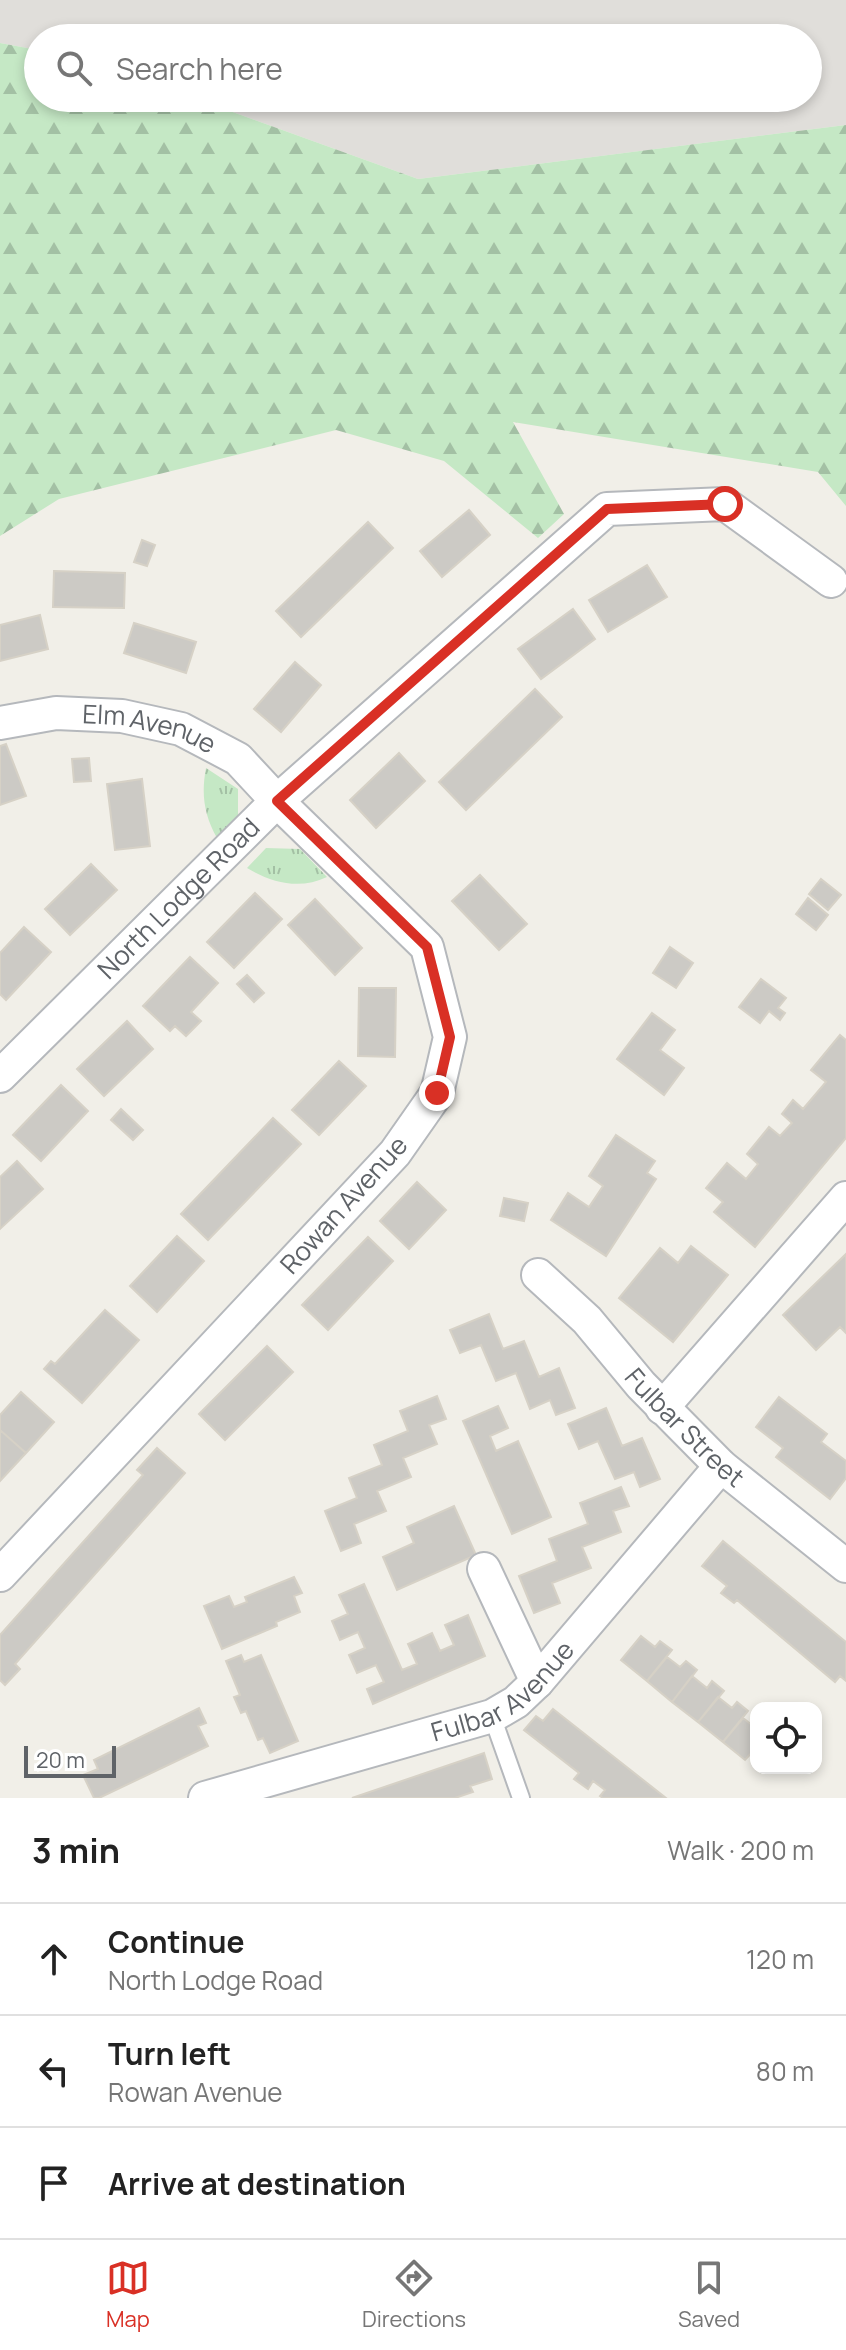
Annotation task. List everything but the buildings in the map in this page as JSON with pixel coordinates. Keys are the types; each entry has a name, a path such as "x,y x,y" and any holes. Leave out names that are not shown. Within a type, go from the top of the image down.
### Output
{"street":[{"name":"North Lodge Road","path":"0,1076 277,801 607,509 725,504 831,581"},
{"name":"Elm Avenue","path":"0,723 56,713 122,716 181,729 238,759 277,801"},
{"name":"Rowan Avenue","path":"0,1575 395,1153 437,1093 450,1037 427,947 277,801"},
{"path":"662,1408 846,1198"},
{"name":"Fulbar Street","path":"538,1275 587,1320 662,1408 721,1466 846,1566"},
{"name":"Fulbar Avenue","path":"205,1798 492,1716 516,1702 537,1682 721,1466"},
{"path":"484,1569 537,1682"}],"lane":[{"path":"492,1716 521,1798"}],"shaded area":[{"path":"0,0 846,0 846,125 418,179 233,112 822,112 822,24 24,24 24,47 0,43"}],"green space":[{"path":"0,43 24,47 24,112 233,112 418,179 846,125 846,506 818,472 513,422 564,514 538,538 444,461 336,430 59,499 0,536"},
{"path":"206,768 238,789 238,818 217,838 205,804"},
{"path":"266,848 300,849 327,877 307,883 286,883 266,878 247,868"}],"route":[{"path":"437,1093 450,1037 427,947 277,801 607,509 725,504"}]}
